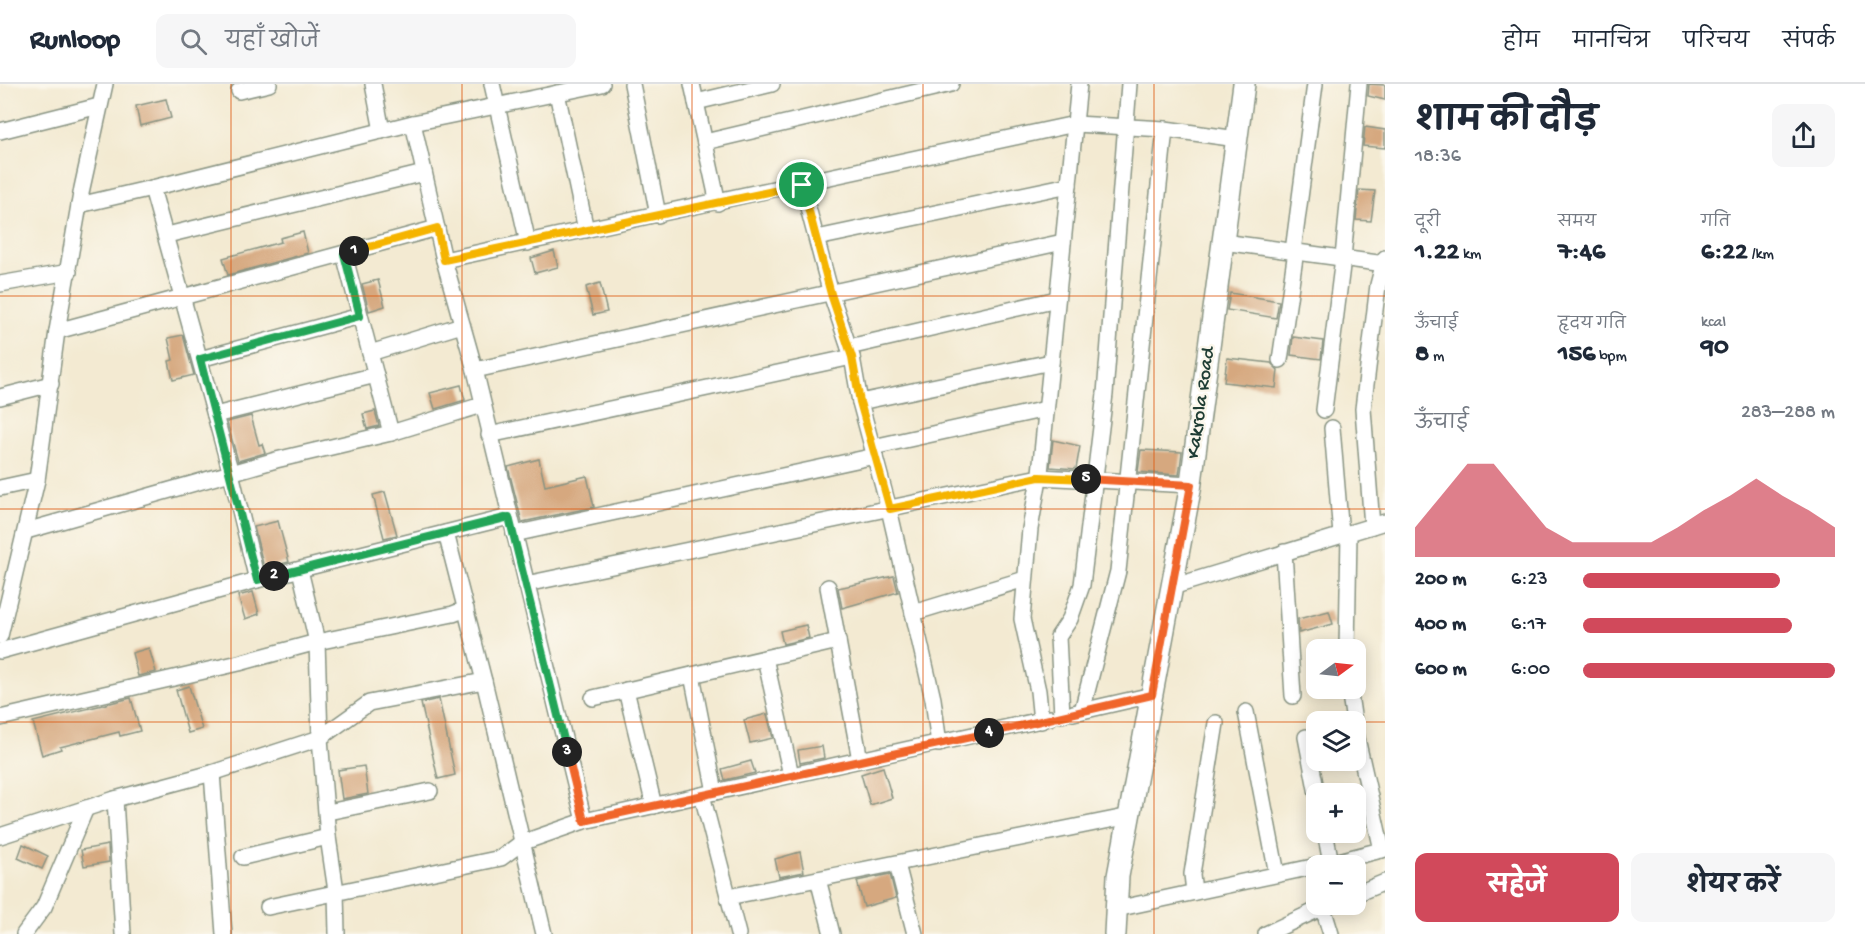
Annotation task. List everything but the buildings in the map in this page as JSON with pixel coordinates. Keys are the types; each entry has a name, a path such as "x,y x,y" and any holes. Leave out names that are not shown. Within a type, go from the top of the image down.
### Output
{"street":[{"path":"0,636 7,585 26,531 37,480 57,331 79,204 105,84"},
{"path":"239,92 268,84"},
{"path":"373,84 382,131"},
{"path":"492,84 528,243"},
{"path":"79,204 413,123 602,84"},
{"path":"632,84 658,215"},
{"path":"692,84 718,202"},
{"path":"696,102 772,84"},
{"path":"705,142 951,84"},
{"path":"1041,721 1038,691 1022,619 1030,529 1039,477 1058,299 1079,84"},
{"path":"1062,716 1059,634 1070,619 1082,585 1105,394 1128,84"},
{"name":"Kakrola Road","path":"1115,934 1118,876 1191,485 1244,84"},
{"path":"1280,360 1314,84"},
{"path":"1324,410 1343,258 1359,84"},
{"path":"557,93 586,230"},
{"path":"0,131 99,106"},
{"path":"413,123 444,260 475,370 584,821"},
{"path":"444,260 802,185 1076,124 1165,129 1237,140"},
{"path":"1082,711 1118,571 1165,129"},
{"path":"167,235 424,173"},
{"path":"817,238 1069,184"},
{"path":"802,185 831,294 850,352 860,402 890,509 933,699 939,744"},
{"path":"152,188 167,235 231,473 257,580"},
{"path":"57,331 437,228"},
{"path":"475,370 1064,242"},
{"path":"1223,242 1385,264"},
{"path":"344,254 391,433"},
{"path":"1172,586 1378,524 1363,409 1378,285 1385,258"},
{"path":"0,284 69,272"},
{"path":"489,435 850,352 1058,299"},
{"path":"200,359 360,316"},
{"path":"370,353 462,325"},
{"path":"860,402 1051,362"},
{"path":"215,415 376,375"},
{"path":"0,397 51,384"},
{"path":"26,531 231,473 391,433 482,405"},
{"path":"514,534 874,452 1046,409"},
{"path":"1332,428 1345,534 1347,639"},
{"path":"526,584 1039,477 1191,485"},
{"path":"0,488 37,480"},
{"path":"0,651 257,580 509,517"},
{"path":"446,533 544,934"},
{"path":"1284,552 1293,696"},
{"path":"300,570 317,642 320,738 328,812 328,837 336,891 337,934"},
{"path":"913,613 1025,579"},
{"path":"828,587 860,760"},
{"path":"0,718 217,668 317,642 453,614 466,609"},
{"path":"593,698 838,641"},
{"path":"765,658 791,775"},
{"path":"692,675 708,794 728,897 738,934"},
{"path":"0,836 115,799 212,773 320,738 369,703 484,681"},
{"path":"627,690 654,806"},
{"path":"268,907 501,858 521,843 584,821 1152,695"},
{"path":"1246,712 1277,874"},
{"path":"1194,892 1192,874 1216,723"},
{"path":"1363,855 1383,850 1365,771"},
{"path":"212,773 224,934"},
{"path":"328,812 430,791"},
{"path":"115,799 123,934"},
{"path":"24,934 44,908 86,808"},
{"path":"728,897 1130,816"},
{"path":"243,857 328,837"},
{"path":"897,864 915,934"},
{"path":"1116,909 1306,868"},
{"path":"818,879 832,934"},
{"path":"1366,890 1385,882"},
{"path":"1266,934 1307,915"},
{"path":"1328,915 1331,934"}],"route":[{"path":"802,185 831,294 852,357 860,402 890,509 1039,477 1191,485 1152,695 584,821 509,517 257,580 200,359 360,316 344,254 437,228 444,260 802,185"}]}
